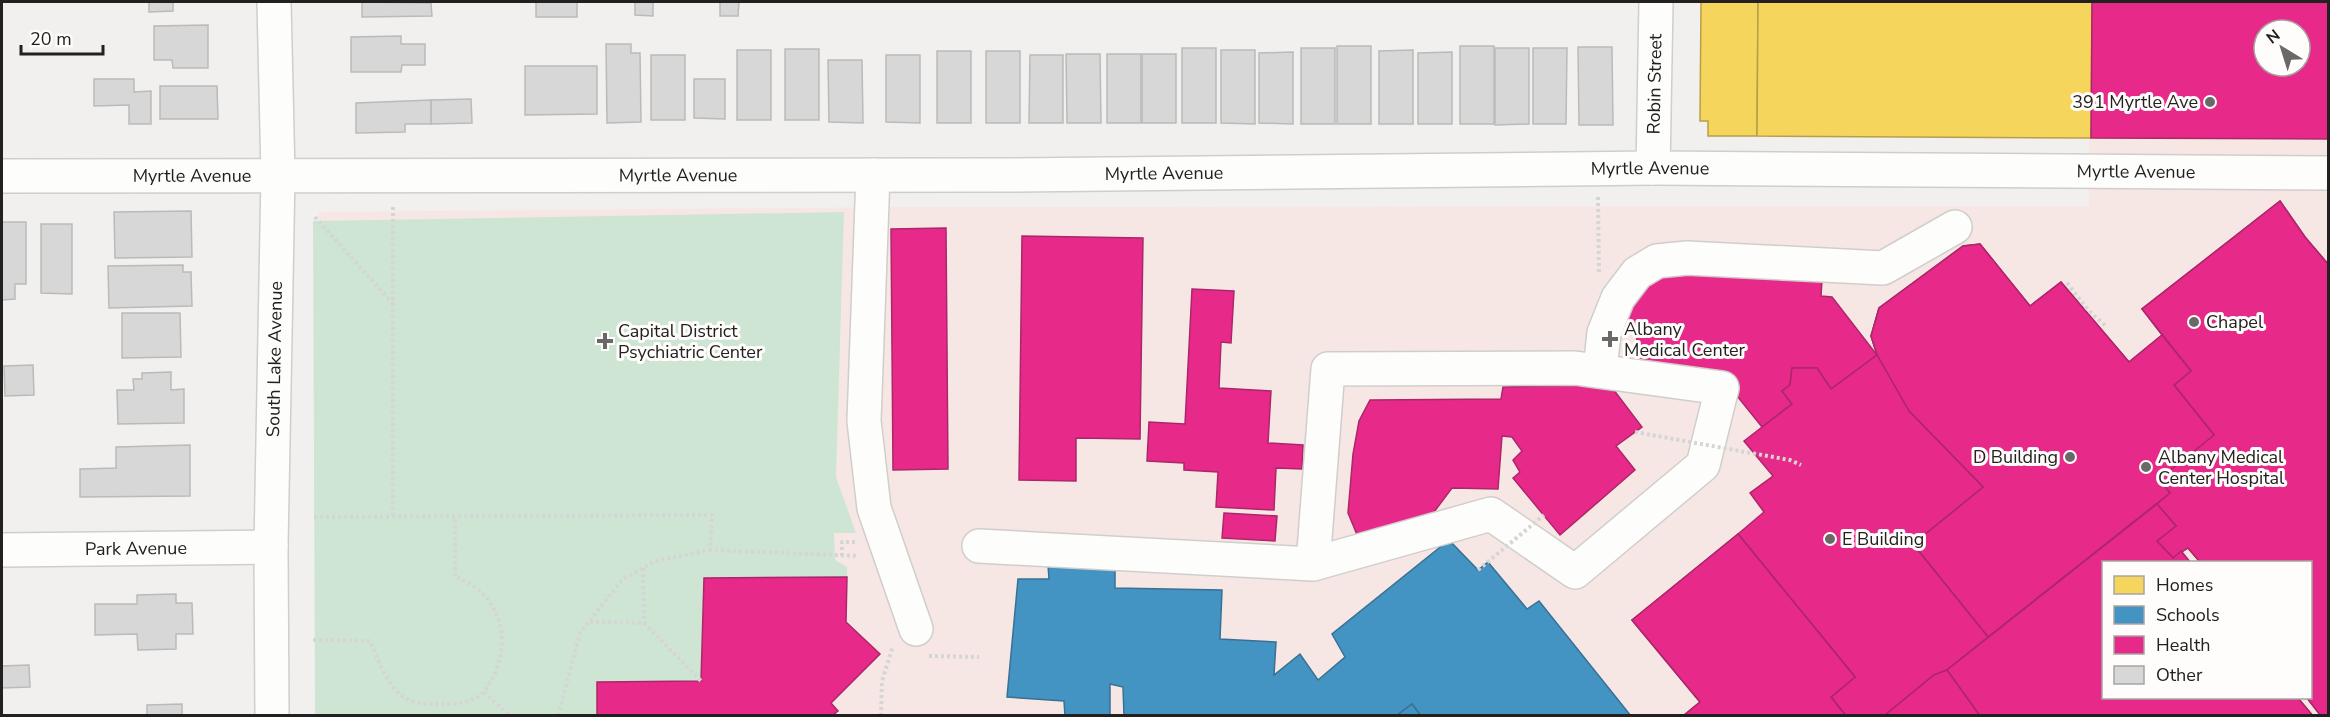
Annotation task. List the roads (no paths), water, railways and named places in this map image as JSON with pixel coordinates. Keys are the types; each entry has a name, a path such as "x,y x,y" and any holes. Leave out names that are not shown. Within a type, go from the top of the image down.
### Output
{"street":[{"name":"South Lake Avenue","path":"272,716 271,547 278,175 274,2"},
{"name":"Robin Street","path":"1653,168 1656,2"},
{"name":"Myrtle Avenue","path":"2,176 873,175 1653,168 2328,173"},
{"path":"873,175 864,421 874,508 904,641"},
{"path":"1600,370 1604,333 1618,298 1637,273 1657,261 1687,258 1883,268 1955,227"},
{"path":"980,546 1313,564 1491,514 1575,572 1703,465 1722,388 1575,368 1328,369 1313,564"},
{"name":"Park Avenue","path":"2,550 271,547"}],"place":[{"name":"391 Myrtle Ave","path":"2210,102"},
{"name":"Chapel","path":"2194,322"},
{"name":"Albany Medical Center","path":"1610,339"},
{"name":"Capital District Psychiatric Center","path":"605,341"},
{"name":"D Building","path":"2070,457"},
{"name":"Albany Medical Center Hospital","path":"2146,467"},
{"name":"E Building","path":"1830,539"}]}
